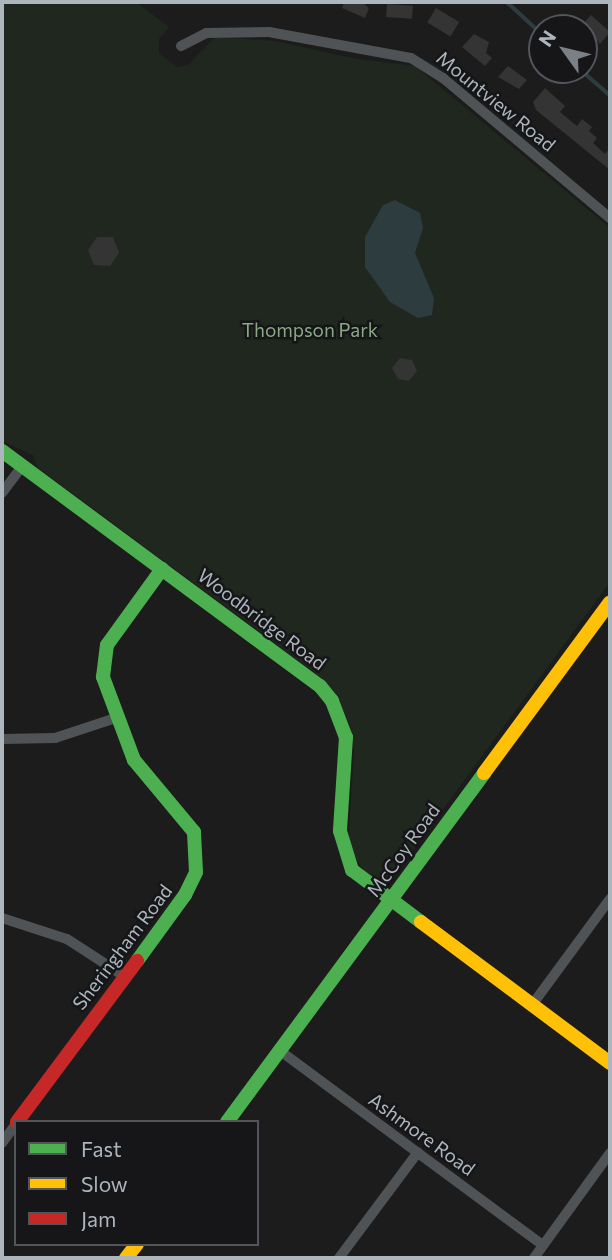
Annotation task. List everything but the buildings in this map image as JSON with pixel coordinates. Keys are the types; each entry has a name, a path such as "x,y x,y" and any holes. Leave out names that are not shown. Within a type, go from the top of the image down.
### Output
{"street":[{"name":"Mountview Road","path":"181,46 206,33 257,31 411,58 443,78 610,218"},
{"name":"Woodbridge Road","path":"2,451 303,672 332,701 346,737 340,831 343,851 352,870 610,1063"},
{"path":"2,493 22,466"},
{"name":"Sheringham Road","path":"18,1120 185,895 198,858 194,832 186,817 140,768 116,718 103,677 107,645 162,569"},
{"name":"McCoy Road","path":"227,1120 610,601"},
{"path":"2,739 55,738 116,718"},
{"path":"532,1005 610,899"},
{"path":"2,918 67,939 124,976"},
{"name":"Ashmore Road","path":"279,1050 543,1245"},
{"name":"Sheringham Road","path":"2,1143 14,1126"},
{"path":"339,1258 418,1153"},
{"path":"534,1258 610,1153"}],"green space":[{"name":"Thompson Park","path":"2,2 136,2 169,27 159,39 159,53 177,67 188,65 215,37 275,41 357,59 415,66 610,228 610,582 388,884 367,875 348,847 354,750 350,725 334,691 313,671 38,468 33,455 2,441"}],"shaded area":[{"path":"395,200 420,213 423,228 415,253 434,298 432,315 418,318 390,302 365,267 365,237 383,205"}],"waterway":[{"path":"507,2 528,21"},
{"path":"597,84 610,95"}],"traffic: fast":[{"path":"2,451 320,686 332,701 346,737 340,831 352,870 421,922"},
{"path":"137,961 185,895 196,872 194,832 134,760 103,677 107,645 162,569"},
{"path":"228,1120 484,773"}],"traffic: slow":[{"path":"484,773 610,602"},
{"path":"421,922 610,1063"},
{"path":"126,1258 135,1246"}],"traffic: jam":[{"path":"18,1120 137,961"}]}
